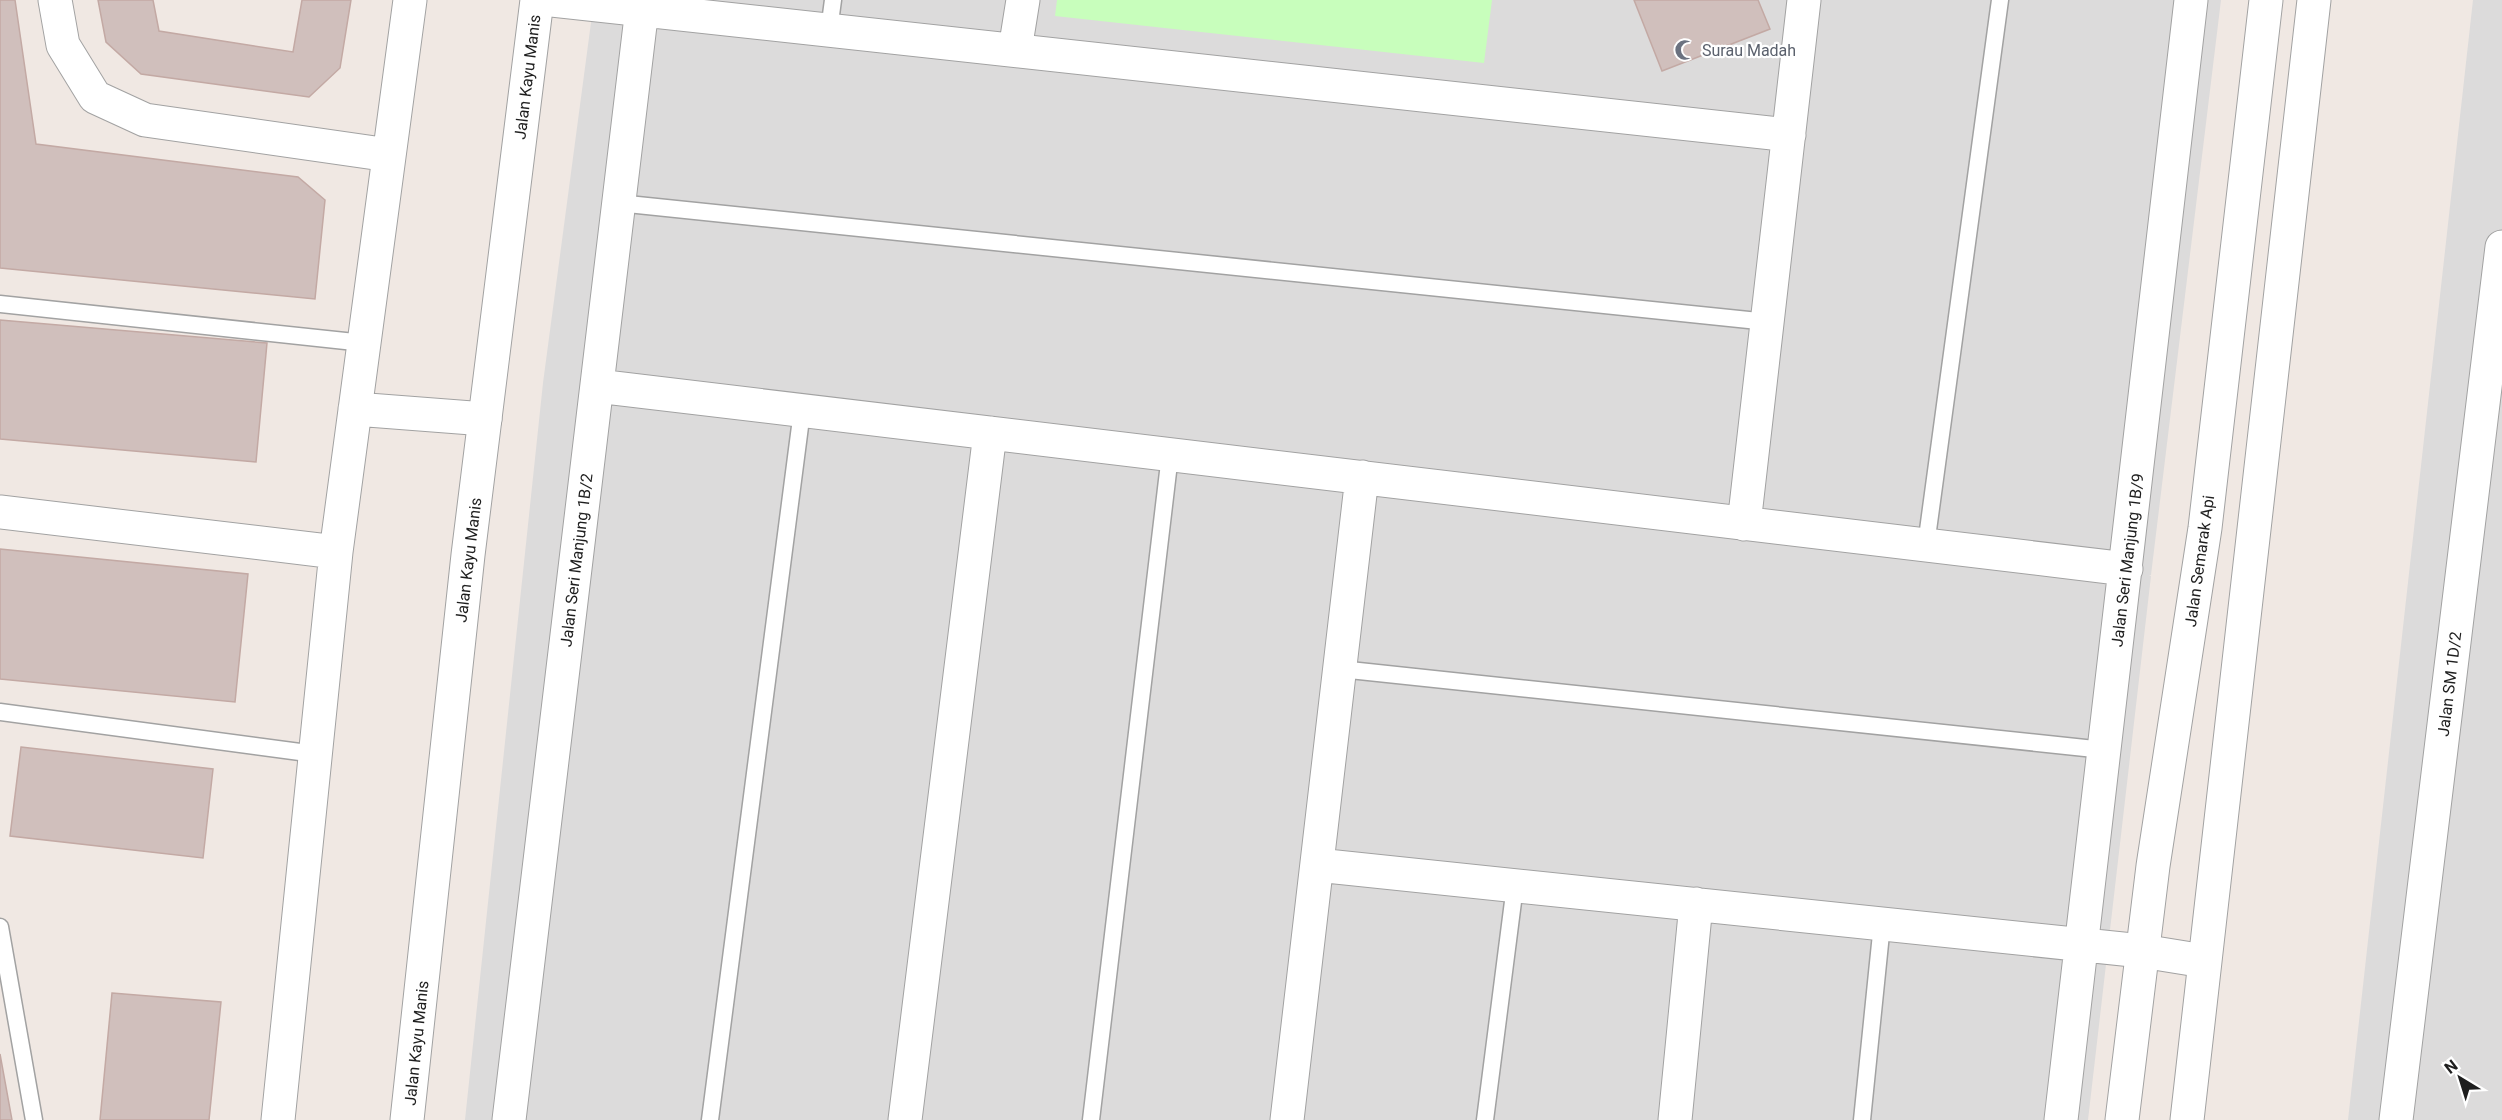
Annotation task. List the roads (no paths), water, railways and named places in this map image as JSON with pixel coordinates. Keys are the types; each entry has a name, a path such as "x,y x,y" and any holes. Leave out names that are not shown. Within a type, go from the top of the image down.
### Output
{"street":[{"path":"55,0 63,45 95,97 145,120 389,155"},
{"path":"278,1120 336,552 410,0"},
{"name":"Jalan Kayu Manis","path":"408,1120 468,555 537,0"},
{"path":"552,0 831,15 1015,50 1789,135"},
{"path":"1015,50 1023,0"},
{"path":"1744,524 1804,0"},
{"name":"Jalan Seri Manjung 1B/9","path":"2061,1120 2192,0"},
{"name":"Jalan Semarak Api","path":"2121,1120 2153,866 2205,528 2266,0"},
{"path":"2187,1120 2314,0"},
{"name":"Jalan Seri Manjung 1B/2","path":"508,1120 642,5"},
{"name":"Jalan SM 1D/2","path":"2396,1120 2501,262"},
{"path":"597,387 2126,569"},
{"path":"356,409 485,419"},
{"path":"905,1120 990,434"},
{"path":"1287,1120 1362,477"},
{"path":"0,512 336,552"},
{"path":"1317,865 2142,951 2204,961"},
{"path":"1675,1120 1696,904"}],"lane":[{"path":"1926,545 2000,0"},
{"path":"618,203 1768,322"},
{"path":"0,304 364,344"},
{"path":"710,1120 802,411"},
{"path":"1091,1120 1170,455"},
{"path":"1340,669 2104,750"},
{"path":"0,712 315,754"},
{"path":"1485,1120 1515,885"},
{"path":"1862,1120 1882,924"},
{"path":"0,927 34,1120"}],"place":[{"name":"Surau Madah","path":"1685,50"}]}
